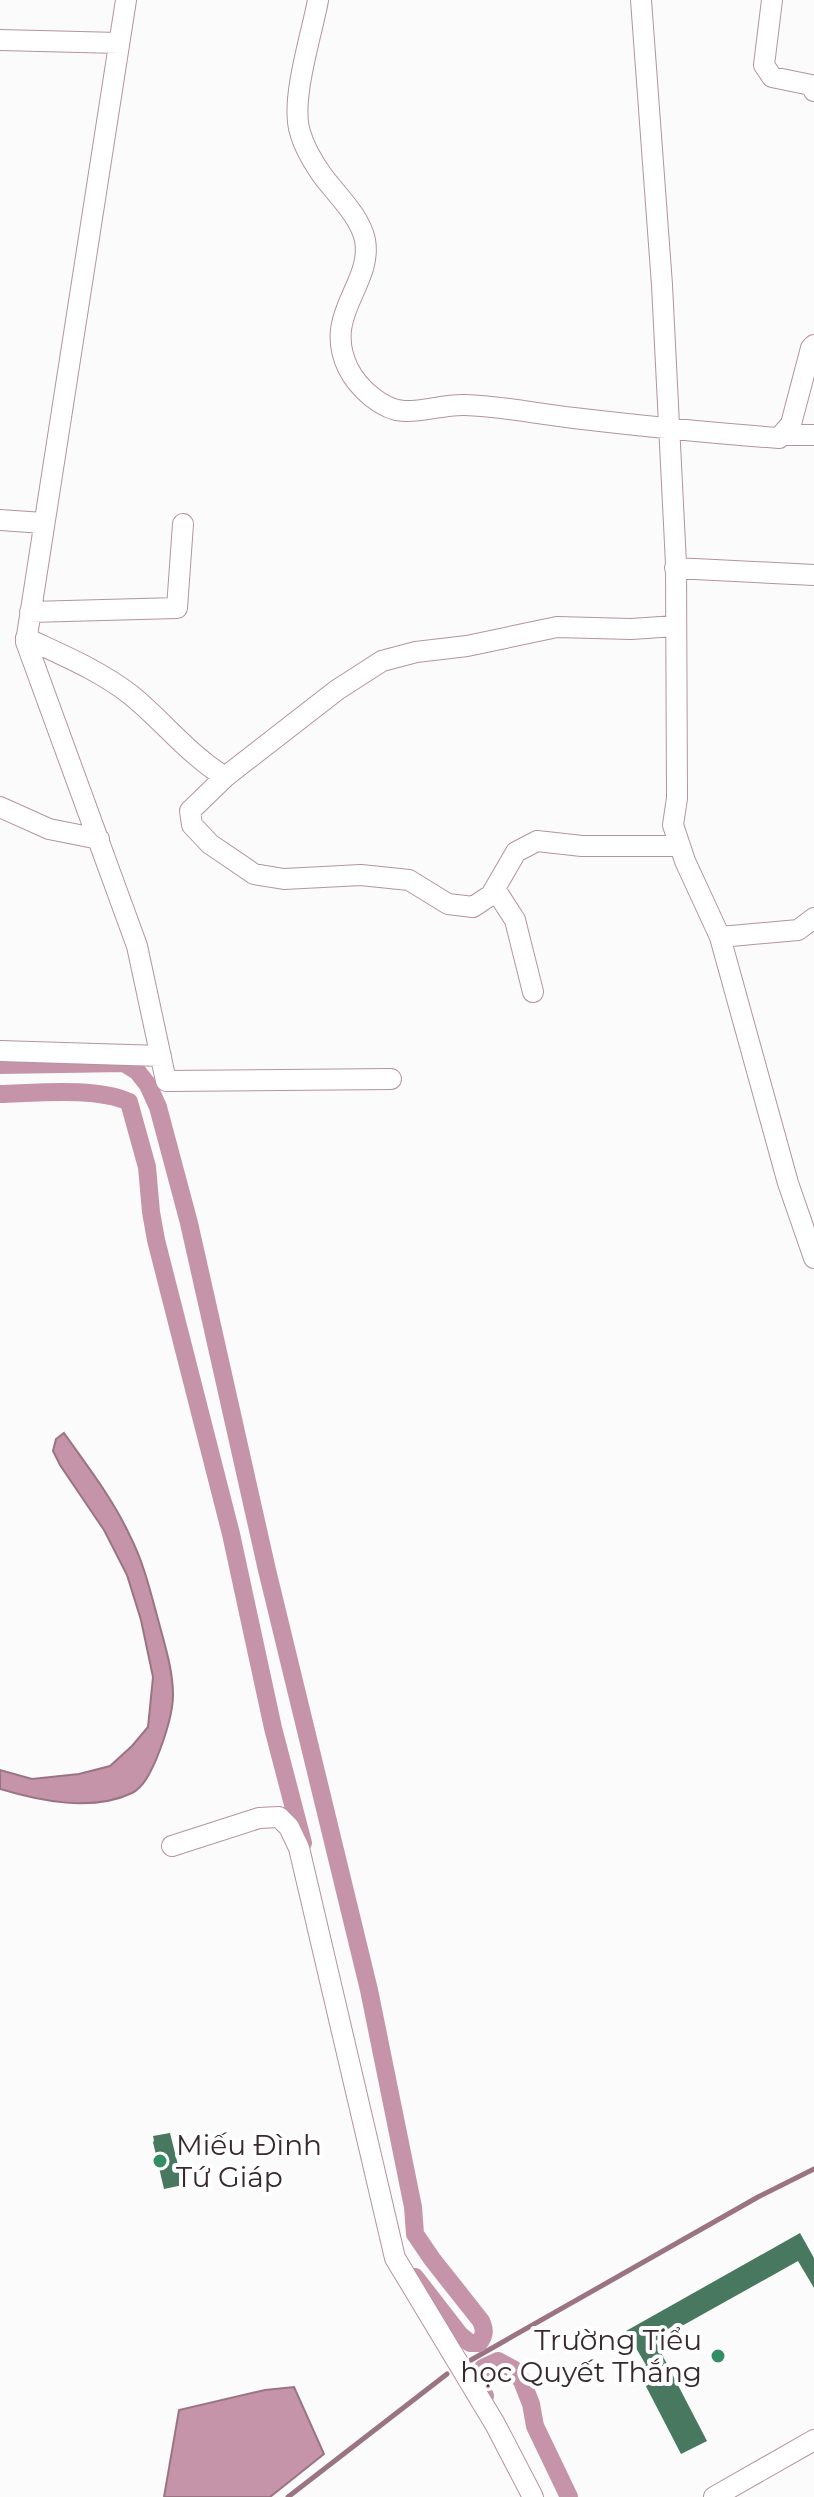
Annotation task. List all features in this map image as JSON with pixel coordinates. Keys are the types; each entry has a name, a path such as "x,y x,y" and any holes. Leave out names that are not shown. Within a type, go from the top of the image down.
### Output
{"street":[{"path":"126,0 26,642 137,946 166,1081 391,1079"},
{"path":"318,0 301,80 299,130 321,173 361,228 365,243 363,267 343,317 340,340 349,369 370,396 404,411 465,405 669,430 779,438 791,424 814,345"},
{"path":"641,0 662,285 675,568 677,798 673,825 720,937 788,1183 814,1258"},
{"path":"772,0 764,65 772,77 811,85 814,91"},
{"path":"0,40 119,43"},
{"path":"783,435 814,435"},
{"path":"0,520 43,523"},
{"path":"30,612 177,608 183,524"},
{"path":"675,568 814,575"},
{"path":"676,626 631,629 557,627 382,661 337,690 225,777 190,811 192,825 210,844 254,874 284,879 361,875 409,880 448,904 473,907 491,895 516,852 537,841 582,846 680,846"},
{"path":"26,638 101,674 130,695 205,765 225,777"},
{"path":"0,807 49,829 99,839"},
{"path":"495,889 515,920 533,992"},
{"path":"720,937 798,930 814,918"},
{"path":"0,1051 161,1056"},
{"path":"172,1846 259,1818 279,1817 289,1827 299,1848 395,2258 495,2424 533,2497"},
{"path":"714,2497 814,2440"}],"shaded area":[{"path":"64,1433 108,1496 135,1546 153,1601 173,1686 168,1728 147,1778 132,1793 100,1802 49,1801 0,1789 0,1770 32,1779 79,1774 110,1766 148,1727 153,1677 141,1620 127,1575 104,1530 53,1451 56,1439"},
{"path":"294,2387 324,2454 270,2497 164,2497 179,2410 265,2390"}],"building":[{"path":"170,2133 183,2185 164,2189 153,2136"},
{"path":"800,2233 814,2258 814,2288 798,2261 655,2341 707,2441 681,2454 637,2369 646,2365 626,2331"}],"waterway":[{"path":"0,1065 124,1063 137,1071 148,1085 158,1107 189,1223 267,1570 369,1990 413,2207 415,2234 481,2321 484,2332 479,2343 470,2343 460,2335 415,2277"},
{"path":"0,1094 101,1094 129,1102 147,1167 156,1240 231,1534 273,1728 303,1843"},
{"path":"471,2360 758,2197 814,2169"},
{"path":"485,2396 476,2379 483,2368 498,2361 513,2369 522,2381 535,2426 569,2497"},
{"path":"288,2497 447,2374"}],"place":[{"name":"Miếu Đình Tứ Giáp","path":"160,2161"},
{"name":"Trường Tiểu học Quyết Thắng","path":"718,2356"}]}
